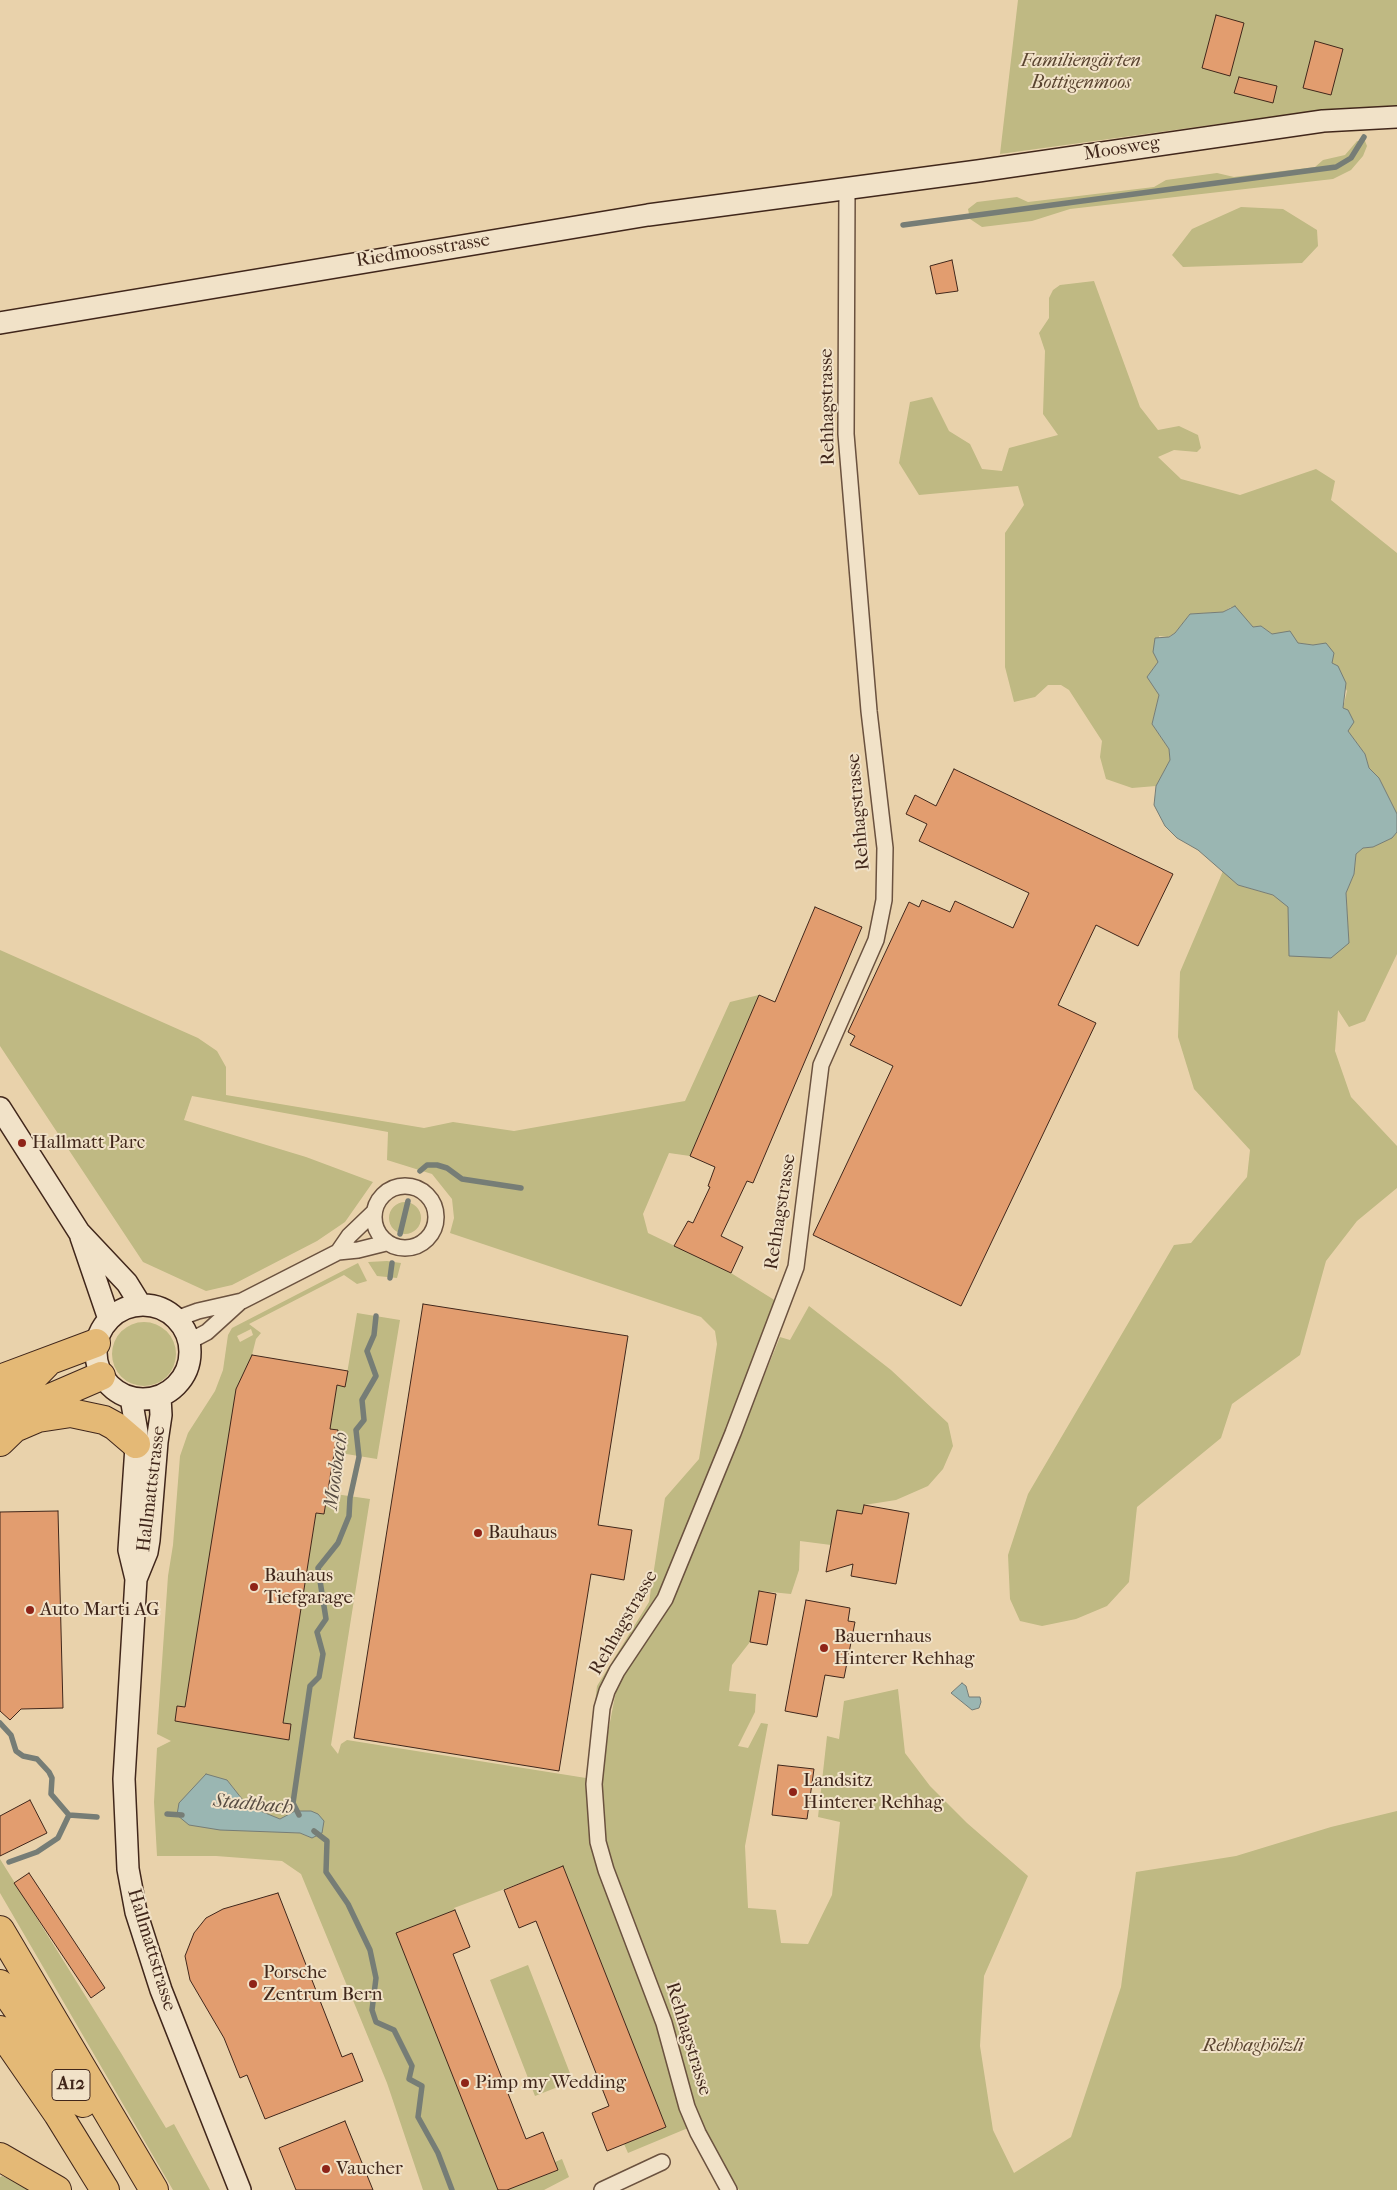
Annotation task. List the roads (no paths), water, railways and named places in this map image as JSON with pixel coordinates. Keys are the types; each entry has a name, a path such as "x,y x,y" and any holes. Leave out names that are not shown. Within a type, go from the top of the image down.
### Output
{"highway":[{"path":"0,1379 47,1363 103,1331"},
{"path":"5,1427 47,1363"},
{"path":"5,1427 50,1398 101,1376"},
{"path":"5,1427 71,1412 104,1420 116,1426 136,1444"},
{"path":"0,1930 154,2190"},
{"name":"A12","path":"0,1984 82,2101 136,2190"},
{"name":"A12","path":"0,2030 58,2114 105,2190"},
{"path":"0,2157 57,2190"}],"main road":[{"name":"Moosweg","path":"847,188 1313,122 1397,116"},
{"name":"Riedmoosstrasse","path":"0,323 600,222 847,188"},
{"path":"0,1108 79,1232 127,1283 140,1304"},
{"path":"79,1232 103,1331 96,1359 101,1376 118,1393 131,1398"},
{"path":"103,1331 126,1308 140,1304 160,1308 176,1319 184,1329 188,1342 189,1361 185,1373 170,1392 160,1397"},
{"name":"Hallmattstrasse","path":"136,1579 147,1552 149,1540 161,1416 160,1397 131,1398 136,1418 136,1444 129,1550 136,1579 124,1779 124,1828 129,1875 136,1912 161,1990 240,2190"}],"street":[{"name":"Rehhagstrasse","path":"730,2190 711,2160 694,2124 664,2022 606,1870 598,1842 594,1784 602,1708 607,1691 617,1671 665,1599 733,1432 796,1267 821,1065 876,940 884,900 885,848 869,711 846,434 847,188"},
{"path":"188,1342 208,1332 242,1301 338,1252 374,1212 384,1194 398,1186 407,1186 424,1192 434,1206 436,1224 427,1240 413,1248 406,1249 386,1243 358,1250 338,1252"},
{"path":"374,1212 377,1232 386,1243"},
{"path":"176,1319 198,1310 242,1301"},
{"path":"602,2190 662,2162"}],"water":[{"path":"1235,606 1253,627 1261,626 1272,634 1290,631 1298,643 1313,645 1326,643 1334,653 1332,663 1338,666 1346,683 1343,708 1348,710 1354,722 1348,731 1365,754 1369,768 1379,778 1397,814 1397,832 1392,838 1373,847 1363,848 1356,854 1354,874 1346,893 1349,943 1331,958 1289,956 1288,907 1273,895 1238,885 1198,850 1177,838 1165,826 1154,805 1156,786 1170,760 1169,749 1152,724 1159,695 1147,677 1158,662 1153,652 1155,638 1169,637 1175,633 1190,614 1223,612"},
{"path":"962,1683 966,1686 969,1697 980,1697 979,1708 972,1710 951,1693"},
{"path":"206,1774 227,1780 242,1799 253,1808 280,1819 295,1811 311,1811 318,1814 324,1821 322,1833 312,1838 300,1833 220,1830 189,1825 177,1815 179,1803"}],"waterway":[{"path":"903,225 1336,167 1351,158 1364,137"},
{"name":"Moosbach","path":"420,1171 427,1165 437,1165 447,1168 462,1179 521,1188"},
{"name":"Moosbach","path":"400,1234 408,1201"},
{"name":"Moosbach","path":"390,1278 392,1263"},
{"name":"Moosbach","path":"299,1815 293,1803 310,1686 319,1677 323,1654 317,1632 326,1619 318,1568 338,1543 349,1516 350,1498 359,1457 356,1430 364,1420 362,1400 376,1376 367,1351 374,1335 376,1316"},
{"name":"Stadtbach","path":"0,1723 11,1735 16,1751 23,1756 37,1759 49,1772 52,1778 51,1794 69,1815 97,1817"},
{"name":"Stadtbach","path":"167,1814 182,1815"},
{"path":"9,1862 37,1852 58,1838 69,1815"},
{"name":"Stadtbach","path":"314,1831 327,1841 326,1872 348,1904 370,1950 376,1978 372,2010 376,2022 394,2030 412,2066 409,2079 422,2086 418,2117 438,2153 452,2190"}],"place":[{"name":"Hallmatt Parc","path":"22,1143"},
{"name":"Bauhaus","path":"478,1533"},
{"name":"Bauhaus Tiefgarage","path":"254,1587"},
{"name":"Auto Marti AG","path":"30,1610"},
{"name":"Bauernhaus Hinterer Rehhag","path":"824,1648"},
{"name":"Landsitz Hinterer Rehhag","path":"793,1792"},
{"name":"Porsche Zentrum Bern","path":"253,1984"},
{"name":"Pimp my Wedding","path":"465,2083"},
{"name":"Vaucher","path":"326,2169"}],"park label":[{"name":"Familiengärten Bottigenmoos","path":"1081,72"},
{"name":"Rehhaghölzli","path":"1253,2046"}]}
